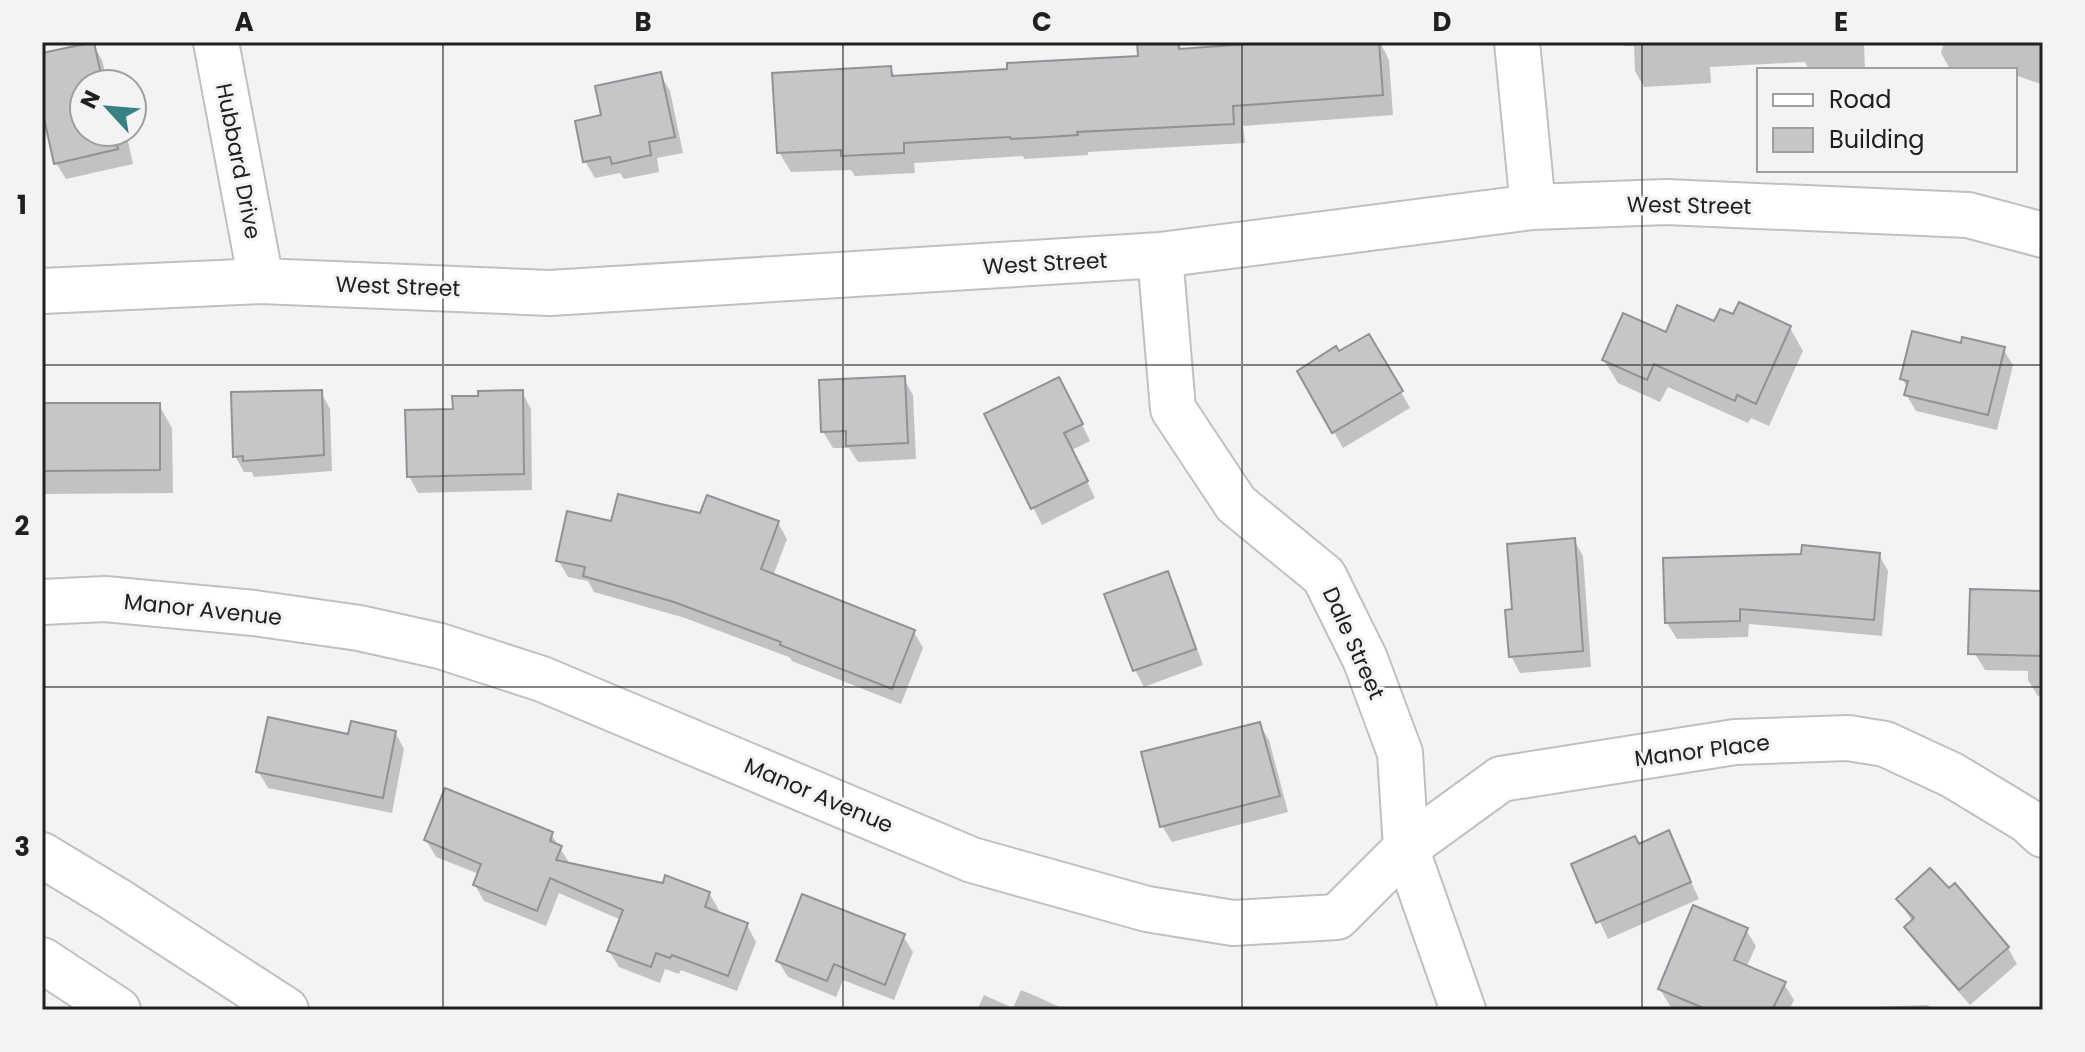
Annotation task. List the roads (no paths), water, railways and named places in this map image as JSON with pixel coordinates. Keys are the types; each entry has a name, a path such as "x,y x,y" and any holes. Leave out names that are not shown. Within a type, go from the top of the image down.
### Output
{"street":[{"name":"Hubbard Drive","path":"216,42 261,281"},
{"path":"1517,42 1533,207"},
{"name":"West Street","path":"42,291 261,281 550,293 1160,255 1533,207 1666,202 1968,215 2043,235"},
{"name":"Dale Street","path":"1160,255 1173,409 1236,504 1324,576 1365,659 1400,753 1406,848"},
{"name":"Manor Avenue","path":"42,602 105,599 254,613 359,628 440,646 542,679 972,860 1147,909 1233,923 1337,917 1406,848"},
{"name":"Manor Place","path":"1406,848 1501,779 1735,742 1848,738 1885,744 1952,775 2028,821 2043,835"},
{"path":"1406,848 1463,1010"},
{"path":"42,855 286,1010"},
{"path":"42,960 118,1010"}]}
